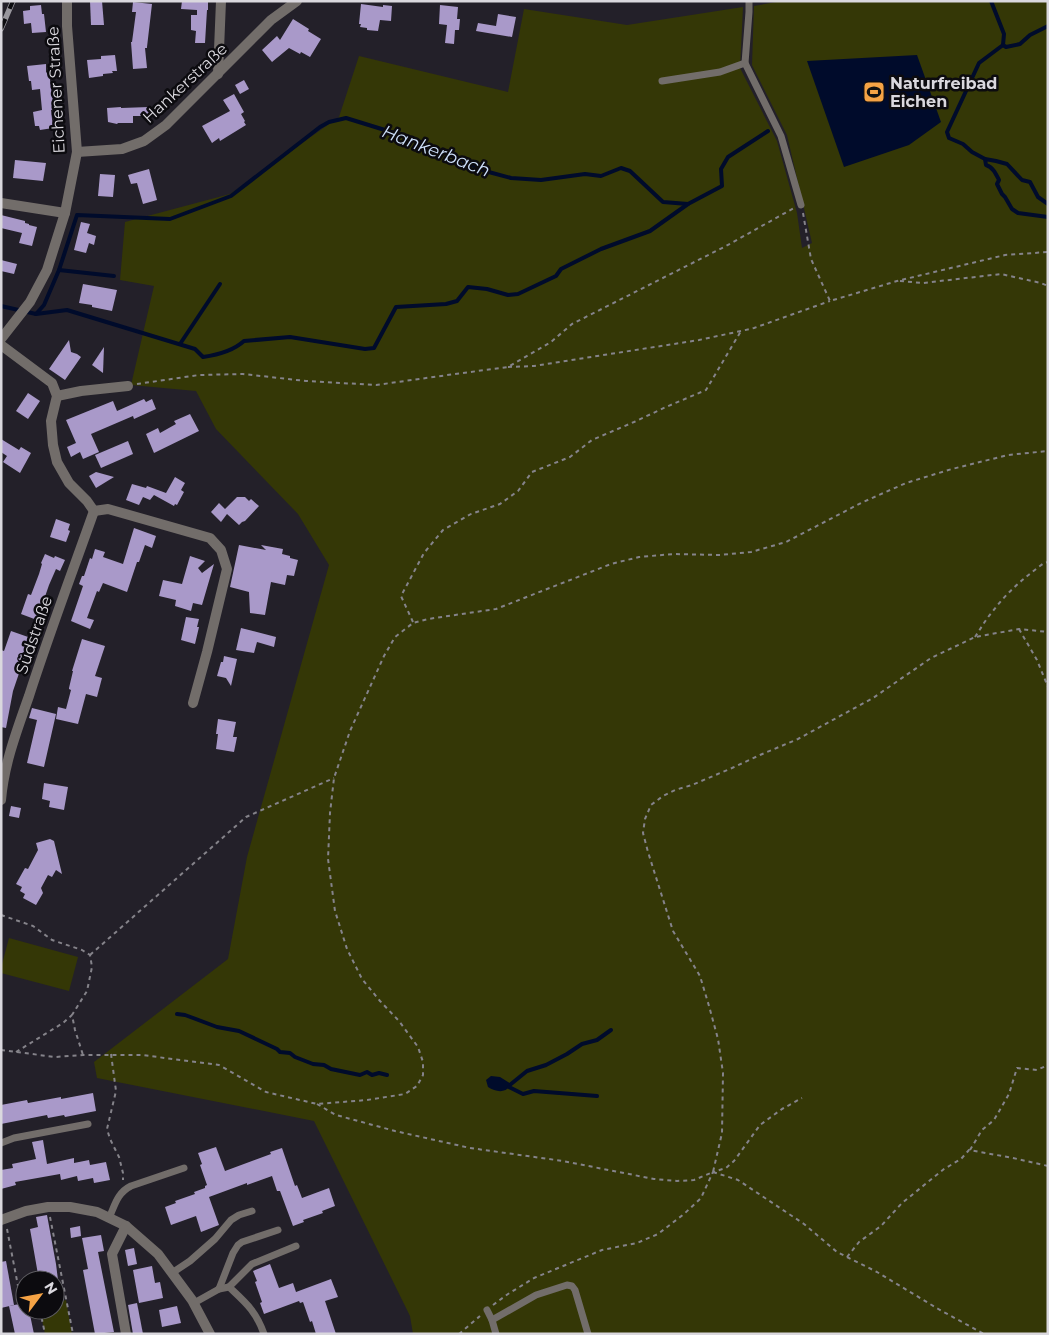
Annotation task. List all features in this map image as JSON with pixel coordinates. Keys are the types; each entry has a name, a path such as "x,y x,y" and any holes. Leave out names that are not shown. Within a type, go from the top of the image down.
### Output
{"street":[{"name":"Eichener Straße","path":"1,339 30,302 47,270 65,213 77,152 66,1"},
{"path":"218,74 221,1"},
{"name":"Hankerstraße","path":"77,152 122,149 144,142 166,125 271,20 297,1"},
{"path":"1,203 65,213"},
{"path":"1,345 52,383 57,396 51,421 57,462 69,483 94,511 108,509 210,538 221,550 227,569 193,703"},
{"path":"57,396 81,391 128,386"},
{"name":"Südstraße","path":"1,800 16,734 94,511"},
{"path":"3,1219 26,1211 48,1207 70,1207 97,1212 126,1226 158,1254 194,1303 210,1334"},
{"path":"126,1226 112,1254 126,1334"}],"lane":[{"path":"749,1 745,63 782,136 801,204"},
{"path":"662,81 720,72 745,63"},
{"path":"1,1144 14,1138 88,1124"},
{"path":"109,1218 120,1194 124,1190 184,1168"},
{"path":"172,1273 215,1240 231,1220 239,1215 252,1212"},
{"path":"218,1289 238,1245 278,1230"},
{"path":"194,1303 218,1289 229,1287 252,1264 296,1246"},
{"path":"492,1320 536,1295 567,1284 575,1290 588,1334"},
{"path":"229,1287 257,1316 264,1334"},
{"path":"487,1310 496,1334"}],"path":[{"path":"508,367 551,342 572,324 718,250 801,204 811,259 830,301"},
{"path":"128,386 199,375 242,374 306,381 376,385 508,367 534,366 700,340 741,331 897,281 1004,255 1048,252"},
{"path":"897,281 923,283 1001,274 1048,286"},
{"path":"413,623 401,596 424,553 443,530 471,514 500,504 518,491 532,472 570,457 592,440 706,390 741,331"},
{"path":"317,1104 367,1100 405,1094 417,1086 423,1075 423,1062 418,1047 362,979 347,949 335,911 328,859 334,778 350,731 384,656 395,637 413,623 496,609 611,564 639,557 674,554 720,555 751,552 786,542 861,503 906,483 1008,455 1048,451"},
{"path":"975,637 993,610 1011,590 1025,577 1048,562"},
{"path":"1019,629 1037,660 1048,687"},
{"path":"459,1334 508,1294 534,1278 602,1250 637,1243 658,1234 701,1198 713,1172 722,1133 723,1073 718,1039 700,976 673,931 648,852 644,833 645,819 651,805 662,796 675,790 798,739 873,698 931,658 975,637 1019,629 1048,632"},
{"path":"90,955 246,817 334,778"},
{"path":"1,915 34,926 52,940 82,950 90,955 92,967 87,991 72,1015 63,1023 16,1052"},
{"path":"72,1015 83,1055"},
{"path":"1,1050 55,1057 142,1054 219,1066 266,1092 317,1104 336,1115 395,1131 470,1148 563,1161 654,1180 694,1180 726,1168 734,1161 760,1124 802,1098"},
{"path":"111,1054 116,1090 108,1129 110,1139 119,1157 123,1173 124,1190"},
{"path":"847,1257 859,1242 881,1226 902,1203 937,1175 961,1159 982,1130 994,1120 1009,1094 1018,1068 1037,1070 1048,1065"},
{"path":"969,1150 1048,1166"},
{"path":"713,1172 738,1180 804,1224 837,1252 878,1272 984,1334"},
{"path":"48,1207 73,1334"},
{"path":"3,1219 15,1273"},
{"path":"42,1320 45,1334"}],"shaded area":[{"path":"782,1 1048,1 1048,1334 413,1334 410,1316 314,1121 97,1078 94,1062 228,959 247,857 329,565 298,514 216,429 196,391 131,385 154,286 120,280 125,222 230,194 339,117 359,56 508,92 524,9 627,25 743,7 740,68 777,141 797,213 802,248 812,243 787,135 752,65 754,6"},
{"path":"9,938 78,957 69,991 1,973"},
{"path":"65,1300 72,1334 45,1334 42,1320 65,1320"}],"water":[{"name":"Naturfreibad Eichen","path":"917,55 941,122 909,145 844,167 807,61"},
{"path":"491,1076 500,1077 511,1084 504,1091 494,1090 488,1087 486,1080"}],"building":[{"path":"90,1 102,1 104,25 91,25"},
{"path":"182,1 208,1 205,43 195,43 196,31 191,30 191,15 197,15 197,10 181,9"},
{"path":"133,2 152,4 147,48 145,48 147,68 133,69 131,42 136,12 132,12"},
{"path":"361,4 383,7 383,5 392,6 391,21 380,20 378,31 360,27"},
{"path":"41,5 46,32 32,33 31,23 24,24 23,11 30,10 30,6"},
{"path":"440,5 458,7 457,19 460,19 459,30 455,30 454,44 445,43 447,25 439,24"},
{"path":"498,14 516,17 512,37 476,31 478,23 496,26"},
{"path":"293,19 321,39 310,57 289,48 272,62 262,50 277,36 280,40"},
{"path":"115,55 117,71 89,78 87,60"},
{"path":"46,64 46,72 51,77 54,109 51,110 53,128 40,130 39,126 35,126 33,112 42,110 40,89 32,90 27,66"},
{"path":"244,80 249,89 240,94 235,85"},
{"path":"234,94 244,112 241,114 246,125 220,141 219,138 212,143 202,126 230,111 223,100"},
{"path":"149,107 149,116 133,116 133,123 117,124 108,122 107,108"},
{"path":"15,160 46,163 43,181 13,178"},
{"path":"149,169 157,200 143,204 137,183 131,184 128,175"},
{"path":"100,174 115,175 113,197 98,196"},
{"path":"1,215 25,221 29,225 37,227 32,246 19,243 22,233 1,228"},
{"path":"81,222 90,224 87,233 96,236 94,245 89,243 86,253 74,250"},
{"path":"1,260 17,264 14,274 1,271"},
{"path":"83,284 117,290 112,311 79,303"},
{"path":"69,340 71,352 81,357 65,380 49,369"},
{"path":"104,347 103,373 92,365"},
{"path":"28,393 40,401 28,419 16,411"},
{"path":"144,399 146,402 152,399 156,409 134,419 133,416 91,434 99,452 83,459 80,452 71,457 67,447 76,443 66,420 113,401 117,411"},
{"path":"190,414 199,431 154,453 146,434 158,428 160,433 176,424 174,421"},
{"path":"1,439 19,450 21,447 31,453 20,473 3,462 7,456 1,452"},
{"path":"128,441 133,454 101,468 95,455"},
{"path":"96,472 114,477 96,488 89,476"},
{"path":"175,477 185,483 181,490 184,492 177,505 175,504 174,506 154,495 150,500 143,497 139,505 126,500 132,484 146,488 147,486 166,493"},
{"path":"237,497 245,497 249,501 251,499 259,506 239,525 227,514 221,522 211,512 219,503 225,509"},
{"path":"56,519 70,524 68,530 70,531 66,542 50,537"},
{"path":"134,528 156,536 152,548 145,545 127,592 103,583 99,592 97,591 87,618 94,620 90,629 71,621 83,586 79,584 95,549 105,552 103,557 123,564"},
{"path":"239,545 266,550 261,545 283,549 282,554 298,560 294,576 287,575 285,585 271,582 265,615 250,613 249,592 230,587"},
{"path":"45,554 65,560 60,571 56,569 37,620 21,614 28,594 31,595"},
{"path":"190,556 205,561 198,568 202,573 214,564 202,605 193,603 191,611 175,606 176,600 159,596 163,580 182,584"},
{"path":"186,617 199,619 195,644 181,640"},
{"path":"241,628 276,637 274,647 257,642 254,653 236,650"},
{"path":"11,631 31,638 13,691 6,728 1,727 1,650 4,651"},
{"path":"82,639 105,646 95,676 102,678 97,697 86,694 78,724 56,719 58,707 66,709 71,690 69,688 72,671"},
{"path":"224,656 237,659 231,686 226,678 217,676"},
{"path":"32,708 56,714 44,767 27,763 37,720 29,718"},
{"path":"218,719 236,722 233,737 237,737 234,752 216,749"},
{"path":"44,783 68,787 64,810 49,807 50,801 42,799"},
{"path":"11,806 21,808 19,818 9,816"},
{"path":"50,839 54,841 62,874 56,870 52,877 48,875 41,888 43,893 36,905 23,898 25,894 20,891 22,887 16,884 25,868 28,869 38,850 36,843"},
{"path":"93,1093 96,1111 65,1117 64,1115 48,1118 47,1115 1,1124 1,1105 27,1100 28,1103 61,1097 61,1099"},
{"path":"43,1140 47,1164 74,1158 74,1163 89,1160 90,1165 106,1162 110,1180 94,1183 93,1178 78,1181 77,1176 61,1180 60,1174 15,1182 16,1185 1,1189 1,1170 13,1168 12,1164 36,1159 32,1142"},
{"path":"216,1147 225,1171 282,1148 295,1186 297,1185 302,1198 329,1188 335,1206 293,1226 280,1191 277,1191 272,1176 209,1197 219,1225 201,1232 196,1216 171,1225 165,1207 205,1188 207,1185 198,1153"},
{"path":"47,1215 57,1270 37,1270 30,1229 38,1227 36,1217"},
{"path":"80,1226 81,1236 71,1238 70,1228"},
{"path":"101,1235 104,1251 98,1252 114,1332 95,1334 83,1270 88,1269 82,1238"},
{"path":"134,1248 137,1264 128,1266 125,1250"},
{"path":"6,1261 14,1305 1,1308 1,1262"},
{"path":"270,1264 279,1288 293,1283 296,1292 331,1279 338,1297 325,1301 336,1334 316,1334 303,1302 300,1303 299,1301 264,1314 253,1271"},
{"path":"152,1266 155,1283 160,1282 163,1298 139,1303 133,1270"},
{"path":"137,1303 143,1334 133,1334 128,1305"},
{"path":"15,1305 15,1320 31,1320 34,1334 15,1334 9,1306"},
{"path":"177,1306 181,1323 162,1327 159,1310"}],"waterway":[{"name":"Hankerbach","path":"991,1 1004,34 1003,45 979,63 947,132 949,138 963,144 972,152 985,159 1007,164 1022,180 1030,182 1038,197 1048,204"},
{"path":"1003,45 1006,47 1020,44 1030,35 1048,26"},
{"name":"Hankerbach","path":"1,306 36,314 44,305 59,270 77,215 170,219 231,196 320,127 329,122 346,118 414,139 485,171 511,178 541,180 585,174 601,176 621,168 630,171 663,202 688,204 722,186 721,169 728,157 768,131"},
{"path":"985,159 986,165 997,175 999,180 997,184 1012,209 1018,213 1048,217"},
{"path":"36,314 67,310 195,349 203,357 225,352 244,341 290,337 365,349 374,348 396,307 446,304 457,301 468,287 487,289 508,295 518,294 556,276 561,269 601,249 650,231 688,204"},
{"path":"59,270 114,276"},
{"path":"180,344 220,284"},
{"path":"177,1014 185,1015 217,1027 239,1031 280,1052 290,1053 313,1064 324,1065 331,1069 360,1075 367,1072 372,1075 379,1073 387,1075"},
{"path":"511,1084 527,1071 546,1065 582,1044 597,1040 611,1030"},
{"path":"509,1087 523,1094 534,1091 597,1096"}],"railway":[{"path":"1,29 13,1"}],"place":[{"name":"Naturfreibad Eichen","path":"874,92"}]}
